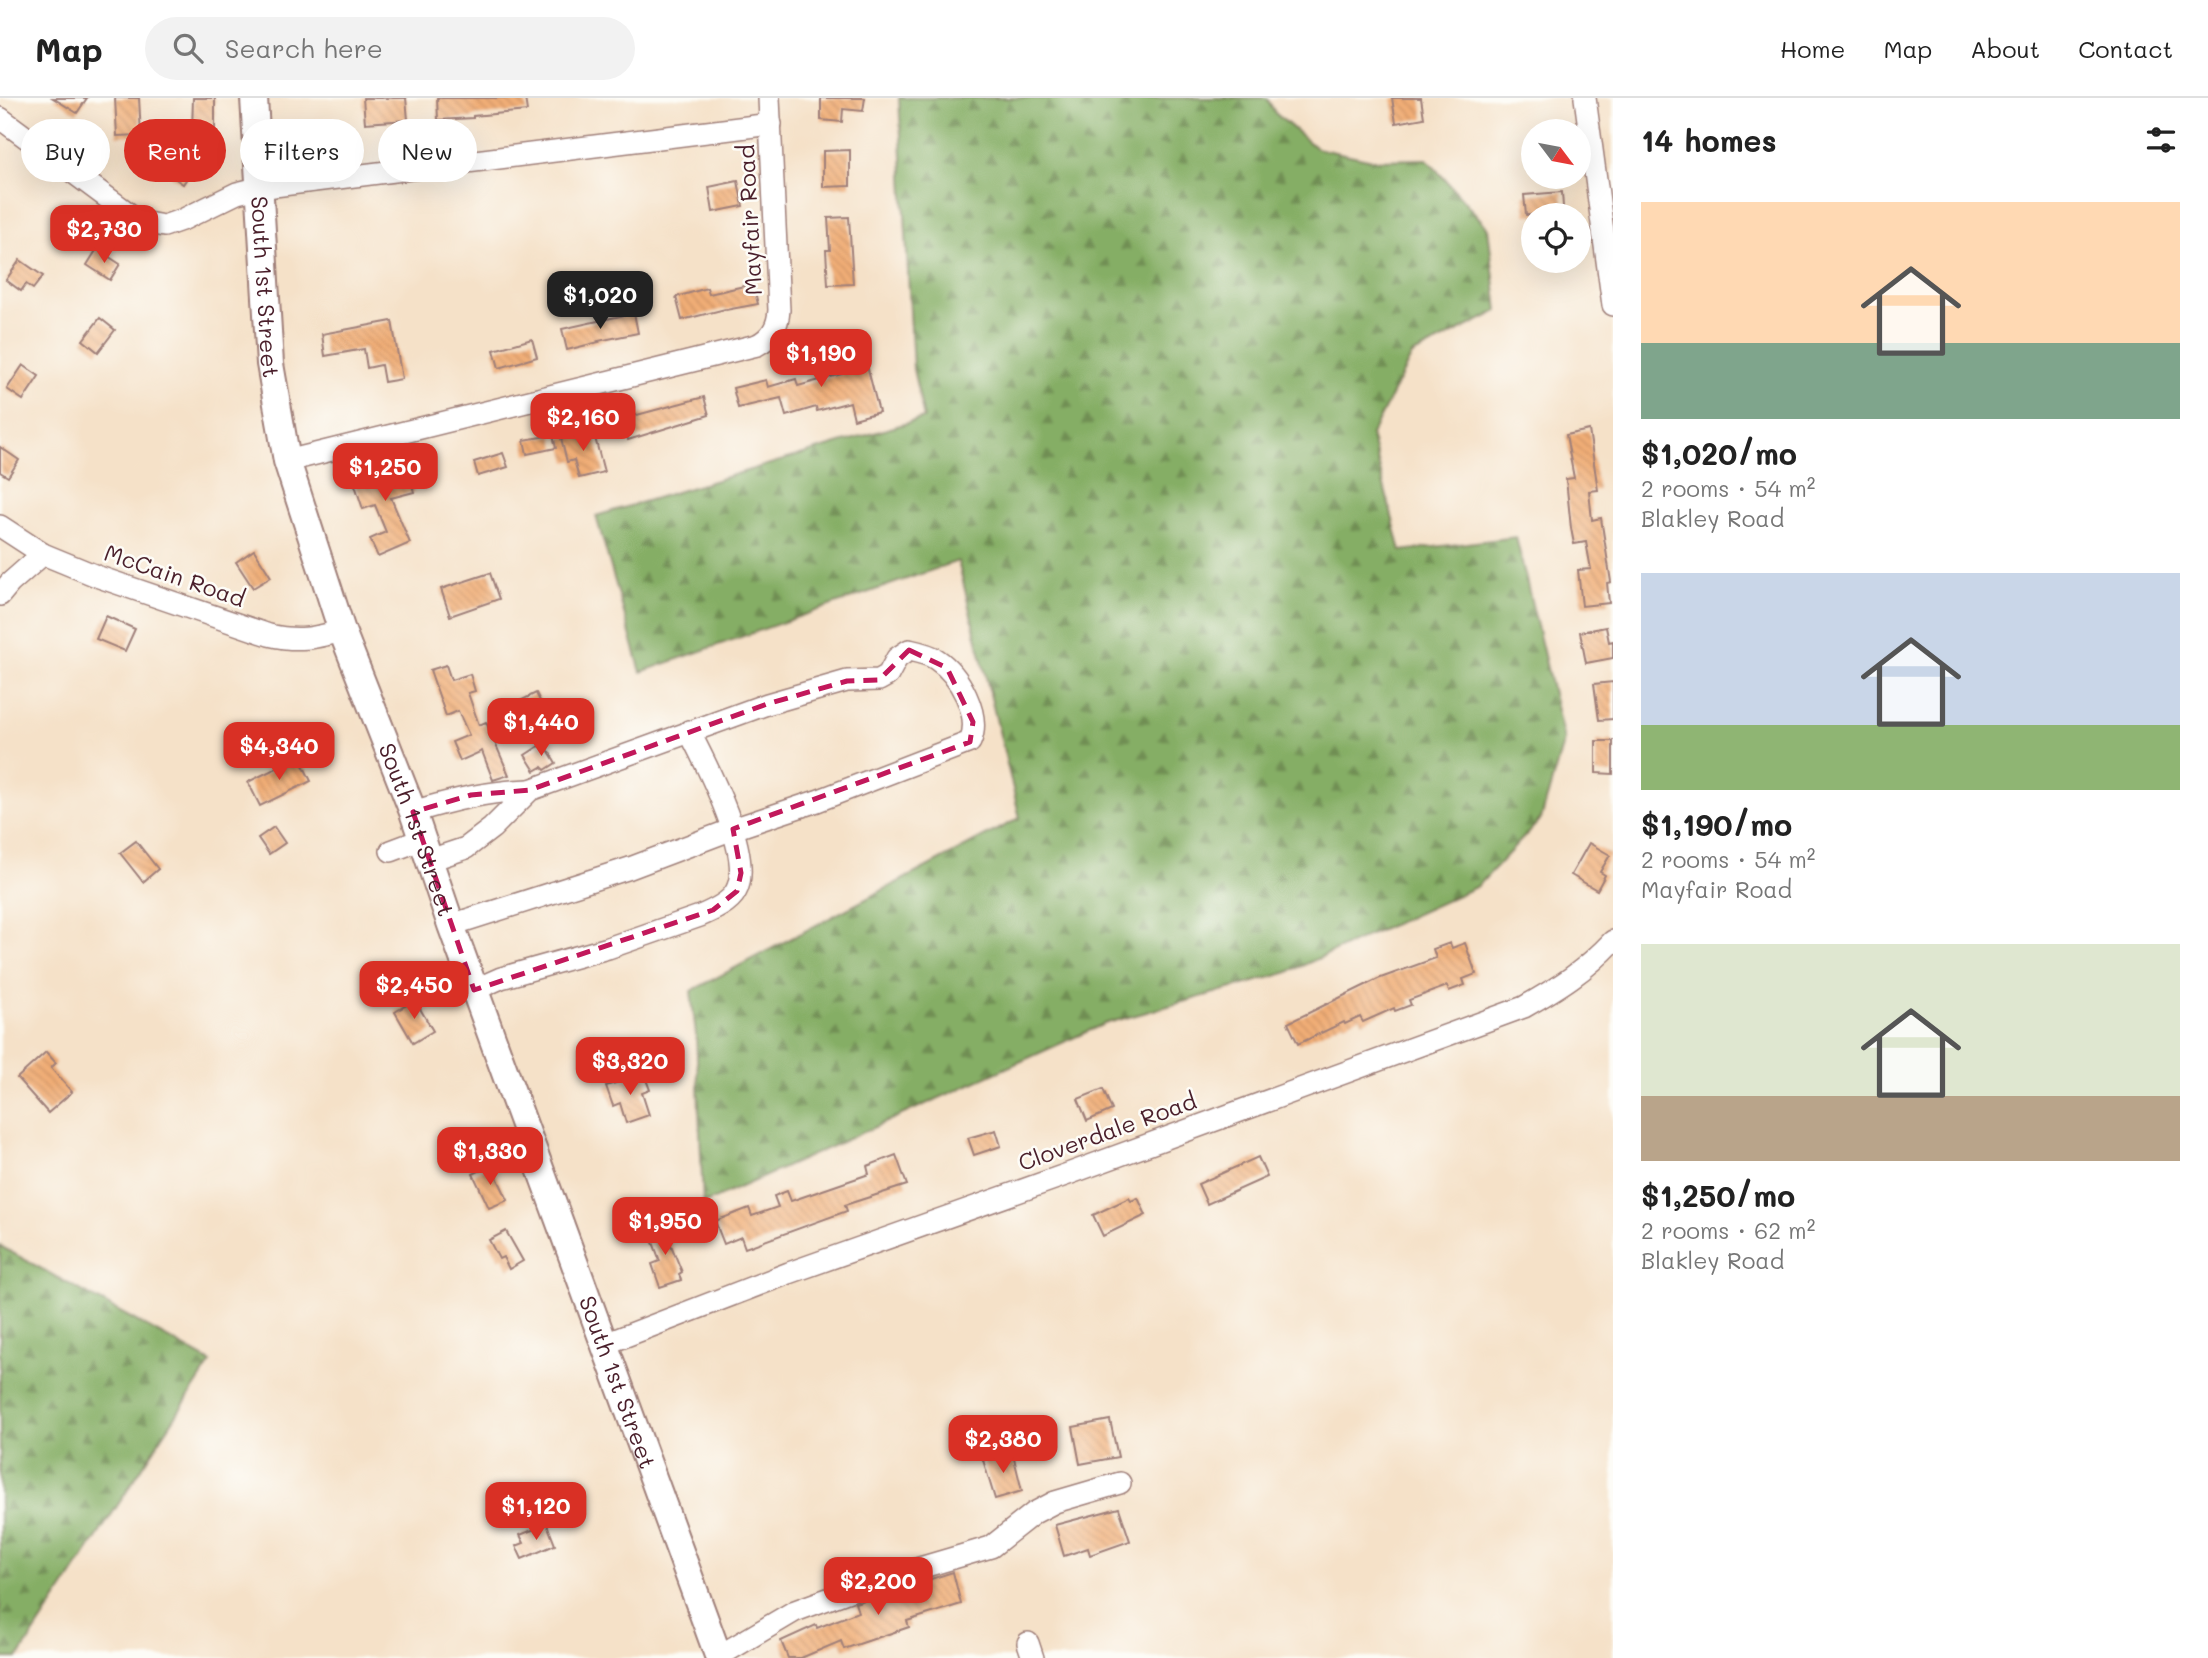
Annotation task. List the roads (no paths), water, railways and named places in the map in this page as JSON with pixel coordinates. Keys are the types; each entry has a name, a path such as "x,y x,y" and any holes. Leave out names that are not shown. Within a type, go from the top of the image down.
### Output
{"main road":[{"name":"South 1st Street","path":"254,98 270,364 287,461 342,631 427,849 474,990 719,1657"}],"street":[{"name":"Mayfair Road","path":"287,461 757,345 769,338 775,330 779,310 769,98"},
{"path":"1585,98 1613,305"},
{"path":"0,118 126,212 147,223 164,226 178,222 237,193 258,188 771,124"},
{"name":"McCain Road","path":"0,526 43,554 99,577 269,635 290,640 342,631"},
{"path":"0,595 43,554"},
{"path":"413,812 471,795 530,790 820,688 847,681 879,680 888,675 897,658 909,650 936,659 947,668 969,704 974,722 974,733 970,742 817,801 630,868 451,925"},
{"path":"474,990 528,970 608,948 713,910 737,891 741,873 733,829 719,792 689,732"},
{"path":"391,851 466,848 492,828 530,790"},
{"name":"Cloverdale Road","path":"605,1344 789,1273 1524,1007 1572,979 1613,941"},
{"path":"719,1657 795,1611 882,1579 991,1547 1034,1513 1055,1502 1120,1483"}]}
